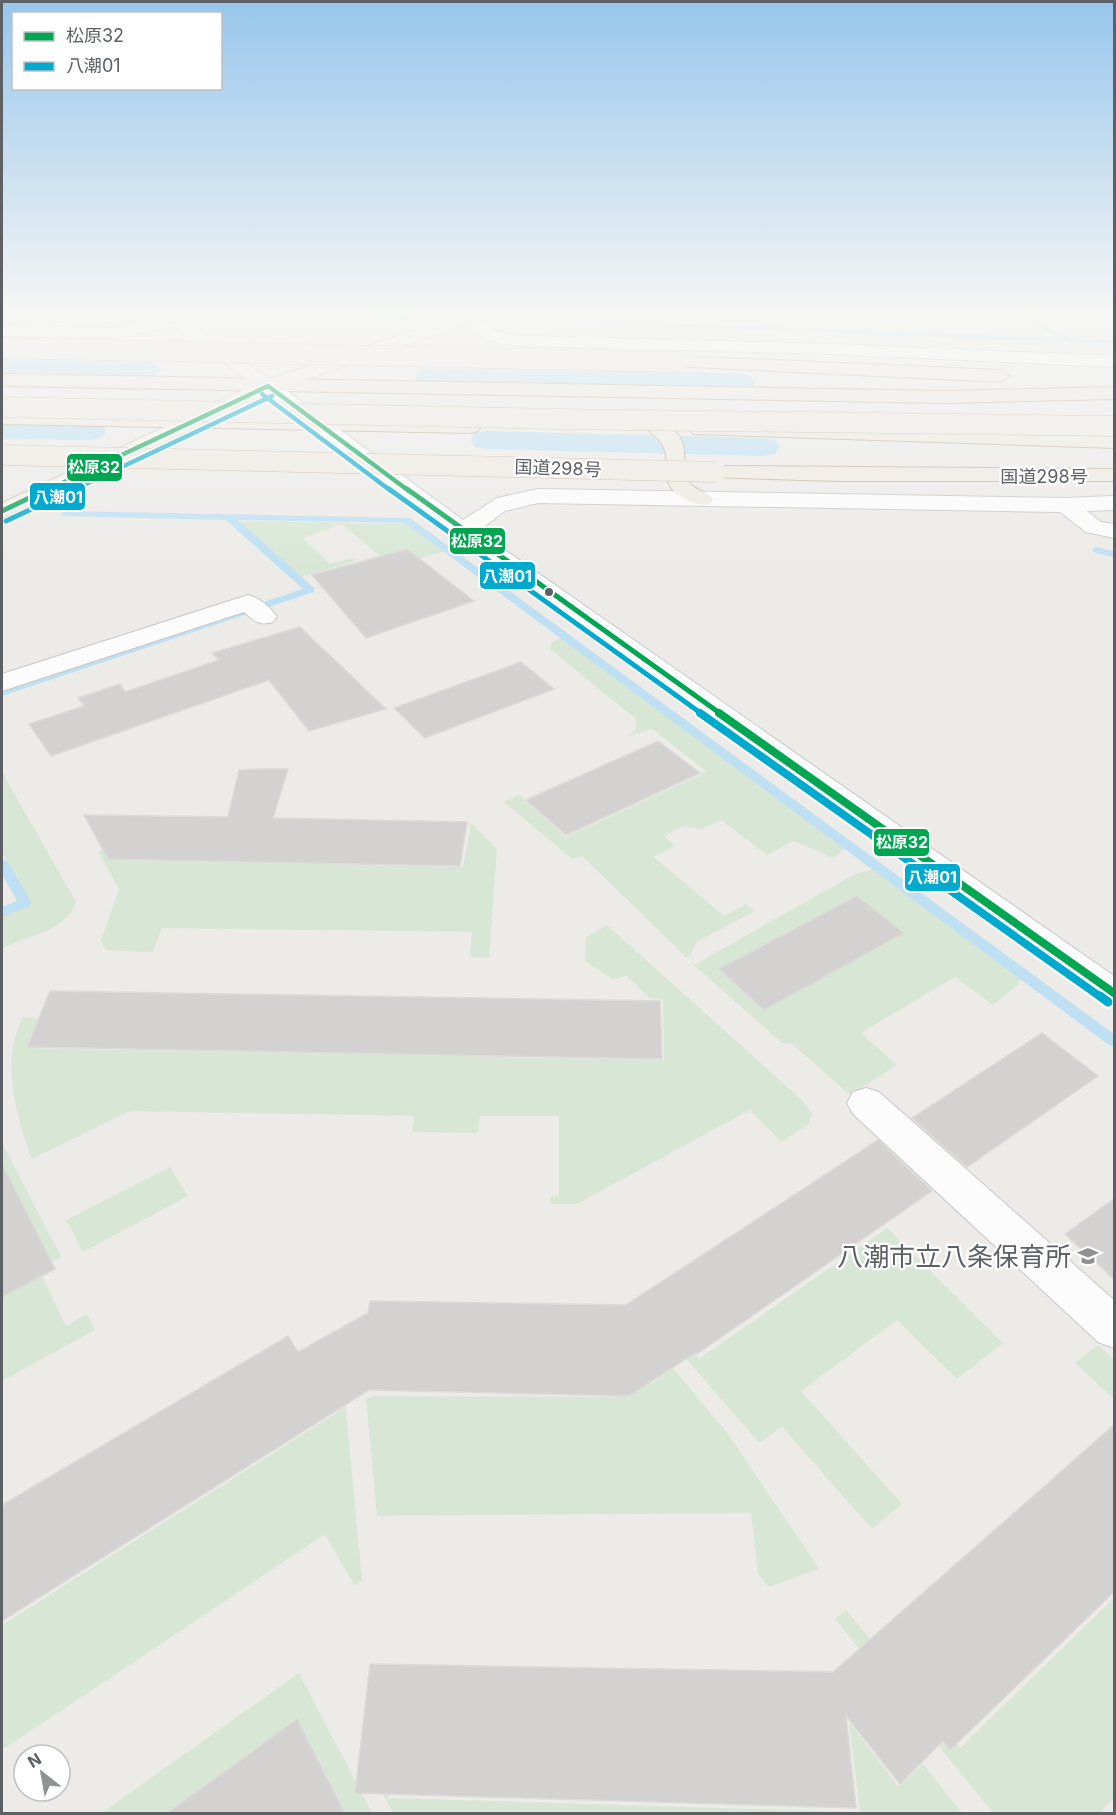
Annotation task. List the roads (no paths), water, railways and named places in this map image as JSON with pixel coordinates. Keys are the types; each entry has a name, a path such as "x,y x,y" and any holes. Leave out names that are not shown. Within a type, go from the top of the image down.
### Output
{"highway":[{"path":"539,399 1114,408"},
{"path":"2,407 551,419 1114,426"},
{"name":"国道298号","path":"2,418 955,435 1114,442"},
{"path":"659,430 670,437 675,445 678,481 684,489 702,499"},
{"name":"国道298号","path":"2,455 836,475 1114,475"}],"main road":[{"path":"2,511 240,399"}],"street":[{"path":"286,399 463,531 1114,993"},
{"path":"463,531 495,505 511,499 538,496 1065,505 1114,503"},
{"path":"1065,505 1094,527 1114,531"},
{"path":"2,683 248,602 264,617"},
{"path":"866,1103 1114,1328"}],"waterway":[{"path":"2,430 91,431"},
{"path":"486,440 764,447"},
{"path":"66,514 407,520 1114,1041"},
{"path":"2,693 310,590 229,517"},
{"path":"1096,550 1114,554"},
{"path":"2,864 25,903 2,912"}],"place":[{"name":"八潮市立八条保育所","path":"1088,1256"}]}
